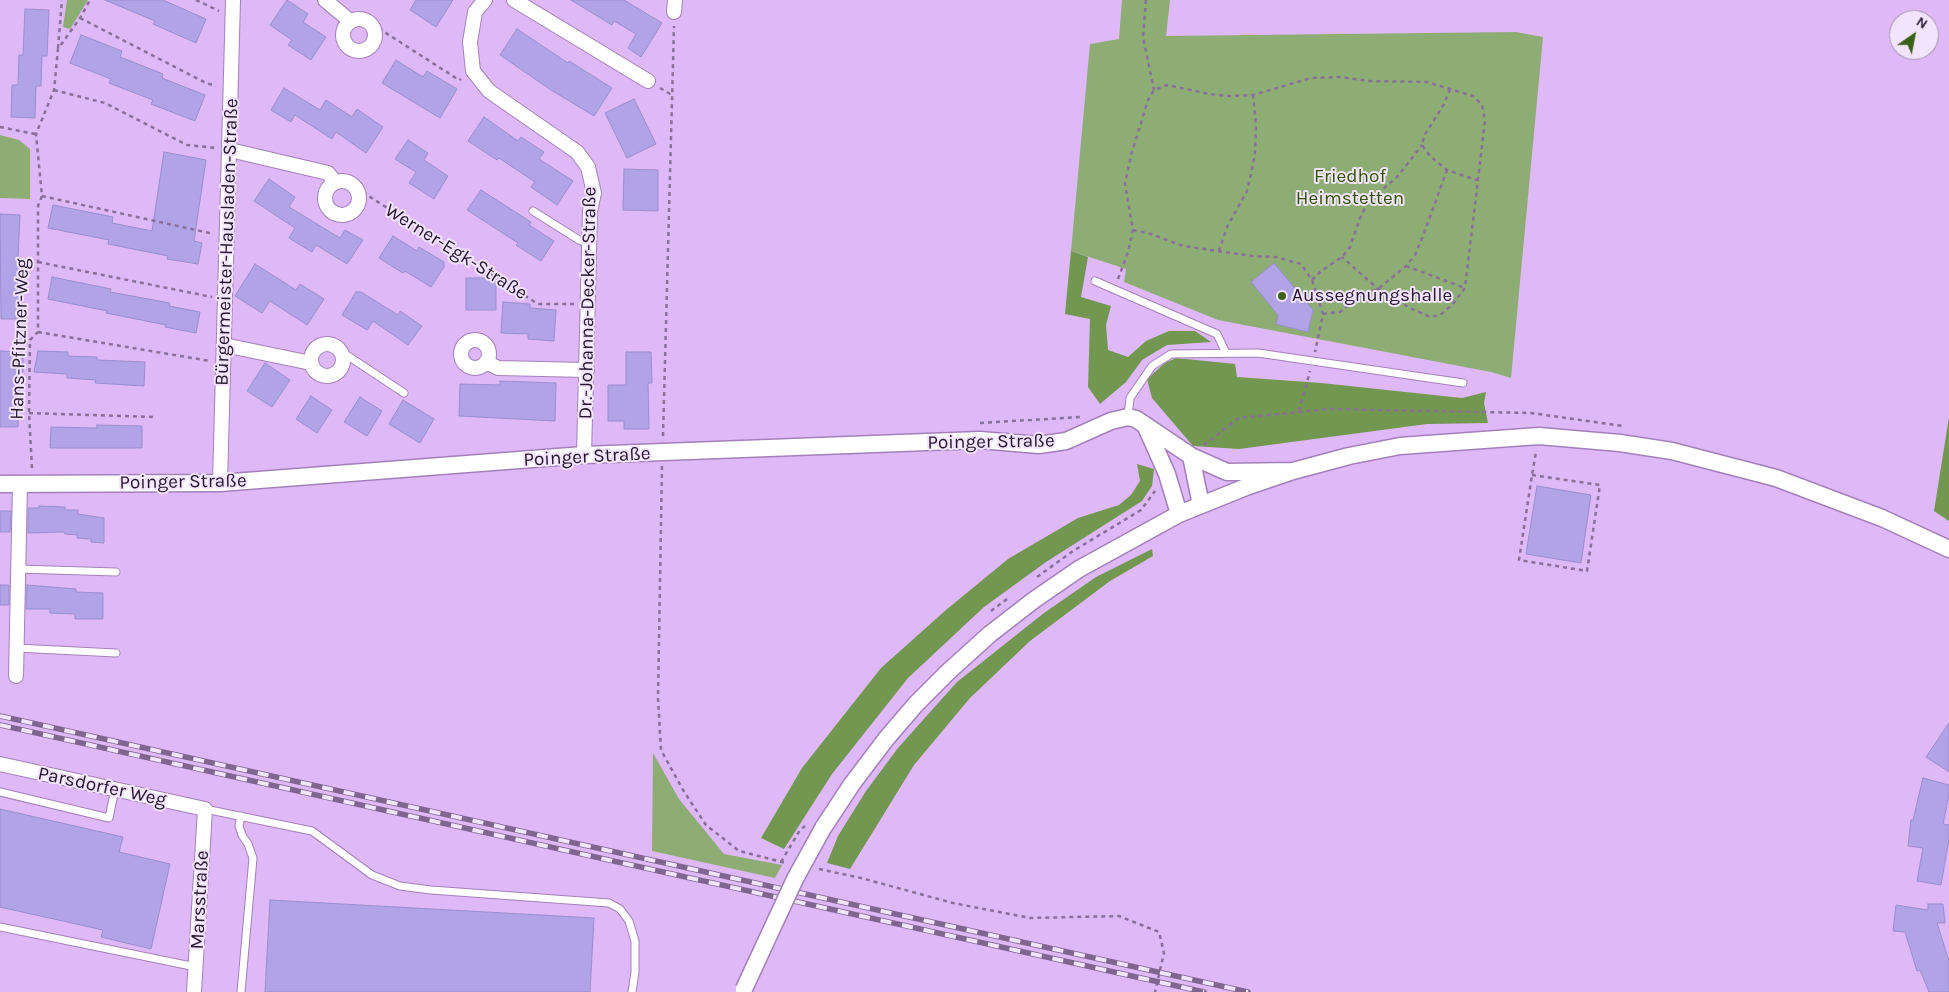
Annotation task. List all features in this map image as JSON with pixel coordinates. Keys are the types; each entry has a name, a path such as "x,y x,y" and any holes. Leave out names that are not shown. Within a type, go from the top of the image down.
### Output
{"street":[{"name":"Bürgermeister-Hausladen-Straße","path":"220,483 233,0"},
{"path":"325,0 350,21"},
{"path":"473,71 470,42 475,12 485,0"},
{"path":"514,0 648,81"},
{"path":"362,19 372,24 375,29 375,40 368,49 358,52 348,48 343,39 344,29 350,21 362,19"},
{"name":"Dr.-Johanna-Decker-Straße","path":"473,71 488,91 577,152 588,167 594,193 590,211 584,455"},
{"path":"230,150 328,173 336,182 347,182 356,188"},
{"name":"Werner-Egk-Straße","path":"336,182 327,189 324,200 329,210 339,215 350,214 358,205 356,188"},
{"path":"324,344 334,345 342,352 344,363 334,376 328,377 317,373 311,363 315,349 324,344"},
{"path":"224,345 311,363"},
{"path":"486,362 498,368 587,370"},
{"path":"1128,417 1136,419 1191,456 1227,472 1293,471"},
{"name":"Poinger Straße","path":"0,484 220,483 662,448 980,440 1039,445 1066,441 1111,421 1128,417"},
{"path":"1146,427 1167,474 1179,514"},
{"path":"743,990 791,887 824,828 852,784 916,704 990,634 1034,600 1080,570 1179,514 1246,487 1293,471 1349,456 1400,446 1539,436 1620,443 1672,451 1776,478 1833,499 1949,549"},
{"path":"1191,456 1201,505"},
{"path":"16,676 18,569 26,484"},
{"name":"Parsdorfer Weg","path":"0,764 205,809"},
{"name":"Marsstraße","path":"194,992 205,809"}],"lane":[{"path":"533,211 579,240 590,244"},
{"path":"1095,281 1217,334 1226,353"},
{"path":"342,352 404,393"},
{"path":"1128,417 1130,398 1152,366 1171,354 1258,353 1463,383"},
{"path":"18,569 116,572"},
{"path":"16,648 116,653"},
{"path":"0,792 110,818 116,789"},
{"path":"205,809 312,830 372,875 400,886 610,903 620,909 629,921 635,941 635,972 632,992"},
{"path":"241,816 239,826 253,858 241,992"},
{"path":"0,927 196,967"}],"path":[{"path":"58,49 62,0"},
{"name":"Hans-Pfitzner-Weg","path":"26,484 30,413 30,340 38,332 38,206 42,196 36,134 54,90 58,49 90,0"},
{"path":"196,0 234,18"},
{"path":"1146,0 1143,37 1154,90"},
{"path":"674,6 662,448 658,698 661,750 683,790 706,825 740,851 790,863"},
{"path":"80,18 206,83 231,91"},
{"path":"372,24 459,80 473,71"},
{"path":"1114,290 1128,252 1133,230 1125,184 1131,155 1148,100 1154,90 1167,85 1209,94 1230,96 1253,95 1311,78 1340,77 1369,81 1428,82 1472,96 1482,105 1485,121 1465,288 1452,305 1440,315 1430,317 1410,308 1378,289 1342,257"},
{"path":"1312,280 1321,271 1342,257 1350,247 1368,202 1398,176 1422,145 1424,136 1444,104 1450,89"},
{"path":"54,90 105,103 187,145 230,150"},
{"path":"1220,251 1226,227 1247,191 1251,174 1256,125 1253,95"},
{"path":"0,127 36,134"},
{"path":"1422,145 1430,156 1447,170 1477,180"},
{"path":"1323,314 1340,312 1362,294 1378,289 1406,266 1415,255 1447,170"},
{"name":"Werner-Egk-Straße","path":"356,188 538,304 588,304"},
{"path":"42,196 227,238"},
{"path":"1133,230 1152,234 1183,246 1252,256 1276,257 1300,264 1312,280 1323,314 1299,411"},
{"path":"38,262 225,299"},
{"path":"1406,266 1465,288"},
{"path":"38,332 224,363"},
{"path":"30,413 154,417"},
{"path":"1532,474 1600,486 1587,571 1519,560 1532,474 1539,436"},
{"path":"781,862 800,830 806,825"},
{"path":"816,869 861,878 953,903 1030,918 1119,916 1159,932 1164,953 1155,992"}],"green space":[{"path":"67,0 88,0 70,29 63,27"},
{"name":"Friedhof Heimstetten","path":"1122,0 1170,0 1166,36 1516,32 1543,37 1511,378 1491,372 1218,320 1124,282 1126,269 1071,251 1090,44 1119,39"},
{"path":"0,135 19,140 30,149 30,199 0,198"},
{"path":"1071,251 1088,257 1081,297 1111,306 1106,325 1108,350 1128,357 1146,341 1169,331 1195,331 1211,342 1167,345 1142,360 1126,382 1100,404 1088,387 1090,319 1065,314"},
{"path":"1176,358 1235,364 1237,377 1321,383 1462,398 1486,392 1484,403 1488,423 1427,424 1239,449 1193,446 1152,398 1147,379 1165,363"},
{"path":"1949,417 1949,521 1934,511"},
{"path":"1137,464 1154,469 1152,486 1142,501 1046,562 984,607 908,678 832,774 784,849 761,838 802,768 881,668 946,610 1008,559 1078,518 1119,505 1131,495 1140,481"},
{"path":"1152,549 1153,556 1110,581 1030,641 970,698 914,765 850,869 827,863 838,836 866,791 898,748 957,682 1044,613 1096,577"},
{"path":"653,753 679,799 724,854 782,865 775,878 652,851"}],"building":[{"path":"105,0 163,0 206,19 196,43 153,24 155,21"},
{"path":"287,0 308,14 303,22 326,37 311,60 288,45 292,40 270,25"},
{"path":"416,0 453,0 436,27 410,10"},
{"path":"571,0 624,0 662,23 641,57 628,48 636,34 614,21 612,25"},
{"path":"25,9 49,10 47,56 42,56 41,86 36,86 35,118 11,117 12,85 18,85 19,55 23,55"},
{"path":"517,29 568,63 569,61 612,88 594,116 551,90 500,55"},
{"path":"81,35 122,51 120,57 163,74 162,78 205,95 195,121 151,104 153,100 109,83 111,79 70,63"},
{"path":"396,60 423,77 427,71 457,89 440,118 382,83"},
{"path":"284,88 320,110 326,100 352,117 357,109 383,127 366,153 336,132 332,139 295,115 291,122 271,110"},
{"path":"634,99 656,144 627,158 605,113"},
{"path":"484,117 518,141 521,137 544,152 539,159 573,181 557,205 531,187 535,182 499,158 497,160 468,141"},
{"path":"408,140 428,153 424,160 448,176 434,199 409,183 416,172 395,159"},
{"path":"164,152 206,160 194,241 202,243 198,264 167,259 168,256 108,244 109,240 48,228 53,205 113,217 112,223 152,231"},
{"path":"624,169 658,170 658,211 623,210"},
{"path":"269,179 295,197 289,207 340,238 345,230 363,240 347,264 316,245 312,252 289,238 295,228 254,201"},
{"path":"481,190 531,222 529,225 554,241 541,261 516,245 518,243 467,210"},
{"path":"0,214 20,215 18,260 24,260 23,319 1,319"},
{"path":"393,236 417,251 419,247 444,262 444,267 431,287 379,258"},
{"name":"Aussegnungshalle","path":"1274,263 1313,310 1308,332 1276,324 1278,315 1251,282"},
{"path":"255,264 296,290 300,284 324,299 307,325 270,301 262,313 235,296"},
{"path":"52,277 111,289 110,292 170,303 169,306 200,312 196,333 106,313 107,311 48,299"},
{"path":"466,278 496,278 496,310 466,310"},
{"path":"356,292 361,292 398,315 400,311 422,326 408,345 373,321 367,330 342,315"},
{"path":"503,302 530,304 530,308 556,310 554,341 528,339 528,334 501,333"},
{"path":"0,351 23,352 23,372 20,372 18,427 0,427"},
{"path":"38,351 68,352 68,356 97,357 97,360 145,362 144,386 95,383 96,380 67,378 67,374 34,372"},
{"path":"626,352 651,352 652,383 648,383 649,429 624,429 624,421 608,421 608,385 626,385"},
{"path":"265,363 290,380 272,407 247,391"},
{"path":"500,381 556,383 555,421 459,416 460,384 500,385"},
{"path":"311,396 332,410 317,433 296,419"},
{"path":"360,397 382,411 367,436 344,422"},
{"path":"403,400 434,419 420,443 389,424"},
{"path":"97,425 142,426 142,448 50,448 51,427 97,428"},
{"path":"1537,486 1591,495 1581,563 1526,554"},
{"path":"39,506 65,507 65,510 78,510 78,514 104,518 104,543 91,542 91,539 77,538 78,535 65,534 64,532 28,533 28,508 38,508"},
{"path":"0,511 11,511 10,532 0,532"},
{"path":"0,585 9,585 9,605 0,605"},
{"path":"27,585 76,589 76,592 103,593 103,619 75,619 75,614 50,613 50,609 26,609"},
{"path":"1949,723 1949,772 1926,757"},
{"path":"1923,778 1949,785 1949,795 1943,824 1949,825 1949,839 1941,885 1917,881 1923,848 1908,846 1911,820 1913,820"},
{"path":"0,809 123,837 119,852 170,864 151,949 101,937 103,930 0,907"},
{"path":"270,900 594,918 590,992 265,992"},
{"path":"1928,904 1943,904 1945,923 1937,923 1949,961 1949,992 1929,992 1920,970 1917,971 1905,932 1893,931 1896,905 1928,910"}],"railway":[{"path":"0,716 1248,992"},
{"path":"0,725 1204,992"}],"place":[{"name":"Aussegnungshalle","path":"1282,296"}]}
